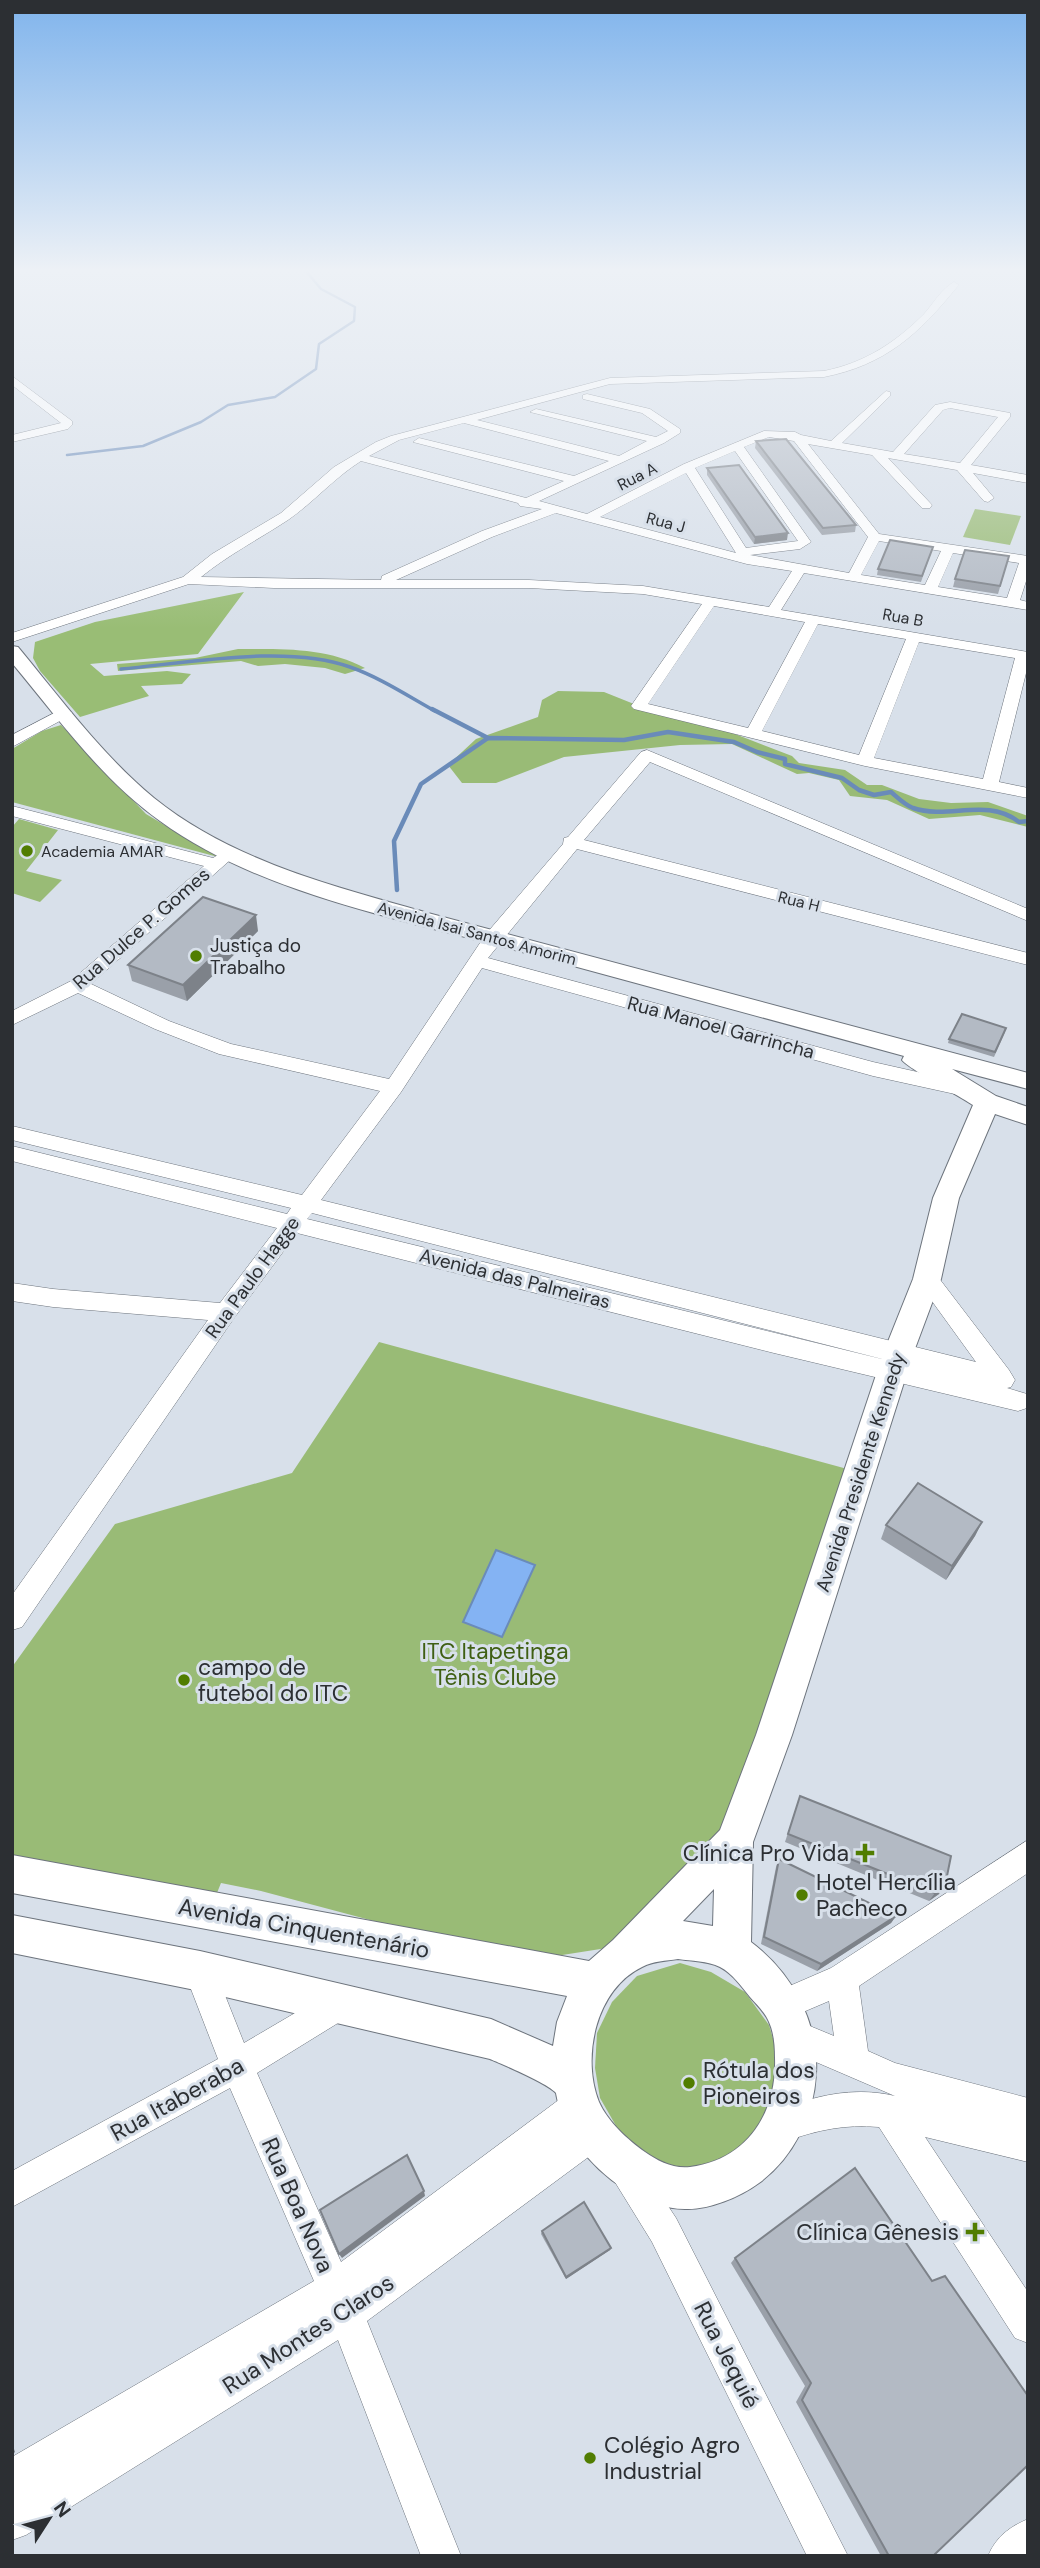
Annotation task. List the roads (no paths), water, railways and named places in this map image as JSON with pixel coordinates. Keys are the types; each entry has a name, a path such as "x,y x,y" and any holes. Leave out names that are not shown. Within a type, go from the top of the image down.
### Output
{"main road":[{"name":"Avenida Isai Santos Amorim","path":"12,651 122,779 222,858 492,938 1023,1079"},
{"path":"846,1033 934,1069 974,1095 1027,1117"},
{"name":"Avenida Presidente Kennedy","path":"731,1952 734,1842 774,1735 895,1363 927,1279 974,1095 973,1084 985,1068"},
{"name":"Avenida Presidente Kennedy","path":"609,1969 734,1842"},
{"name":"Avenida Cinquentenário","path":"12,1874 609,1969"},
{"path":"20,1942 201,1971 491,2039 531,2056 591,2119 651,2180 688,2189 723,2180 749,2166 786,2124 797,2090 787,2020 753,1970 731,1952 703,1943 678,1940 649,1944 609,1969 583,2004 573,2042 591,2119"}],"street":[{"path":"12,439 68,425 25,390"},
{"path":"12,638 188,580 217,557 285,516 328,477 395,438 577,390"},
{"path":"835,443 886,394"},
{"path":"524,503 621,460 676,431 661,418 646,411 587,397"},
{"path":"896,456 939,407 950,405 1006,415 1007,418 962,468 988,498"},
{"path":"536,412 660,441"},
{"path":"464,420 621,460"},
{"name":"Rua A","path":"587,519 688,467 762,433 794,435 1028,479"},
{"path":"794,435 875,537 1027,560 1012,603"},
{"path":"419,442 576,480"},
{"path":"688,467 745,556 800,545 805,541 737,445"},
{"path":"876,452 926,505"},
{"name":"Rua J","path":"359,457 524,503 800,569 1028,606"},
{"path":"378,583 477,539 552,510"},
{"path":"853,578 875,537"},
{"path":"930,589 949,547"},
{"path":"772,612 800,569"},
{"name":"Rua B","path":"188,580 274,584 620,587 1026,656"},
{"path":"711,601 639,706 865,761 1028,793"},
{"path":"754,732 814,619"},
{"path":"865,761 914,636"},
{"path":"990,784 1026,656"},
{"path":"12,742 64,713"},
{"path":"492,938 570,842 647,755 1028,916"},
{"path":"12,811 222,858"},
{"name":"Rua H","path":"570,842 1028,959"},
{"name":"Rua Dulce P. Gomes","path":"12,1019 78,985 222,858"},
{"name":"Rua Paulo Hagge","path":"12,1618 226,1311 394,1087 492,938"},
{"name":"Rua Manoel Garrincha","path":"479,961 974,1095"},
{"path":"78,985 162,1025 226,1049 394,1087"},
{"name":"Avenida das Palmeiras","path":"12,1133 298,1213 895,1363 1023,1407"},
{"name":"Avenida das Palmeiras","path":"12,1153 298,1213"},
{"path":"927,1279 1023,1407"},
{"path":"12,1292 53,1298 226,1311"},
{"name":"Avenida das Palmeiras","path":"895,1363 1001,1377"},
{"path":"1028,1855 842,1979 787,2020 853,2059 894,2079 1028,2115"},
{"name":"Rua Boa Nova","path":"201,1971 237,2066 340,2301 441,2556"},
{"path":"842,1979 853,2059"},
{"name":"Rua Itaberaba","path":"12,2190 237,2066 340,2004"},
{"path":"786,2124 815,2114 849,2108 888,2111 1028,2145"},
{"path":"888,2111 1028,2325"},
{"name":"Rua Jequié","path":"591,2119 664,2230 828,2556"},
{"name":"Rua Montes Claros","path":"12,2521 340,2301 591,2119"},
{"path":"664,2230 688,2189"},
{"name":"Rua Montes Claros","path":"12,2479 340,2301"},
{"path":"1008,2556 1028,2539"}],"water":[{"path":"496,1550 535,1565 502,1637 463,1622"}],"waterway":[{"path":"67,455 143,446 201,422 228,405 275,397 285,390"},
{"path":"121,669 237,657 325,660 372,676 435,711"},
{"path":"432,709 488,738"},
{"path":"488,738 624,740 668,732 734,742 757,752 785,759 785,764 842,778 859,790 874,795 891,792 913,808 940,812 994,811 1019,822 1028,821"},
{"path":"397,890 394,841 421,784 488,738"}],"place":[{"name":"Academia AMAR","path":"27,851"},
{"name":"Justiça do Trabalho","path":"196,956"},
{"name":"campo de futebol do ITC","path":"184,1680"},
{"name":"Clínica Pro Vida","path":"865,1853"},
{"name":"Hotel Hercília Pacheco","path":"802,1895"},
{"name":"Rótula dos Pioneiros","path":"689,2083"},
{"name":"Clínica Gênesis","path":"975,2232"},
{"name":"Colégio Agro Industrial","path":"590,2458"}],"park label":[{"name":"ITC Itapetinga Tênis Clube","path":"495,1664"}]}
